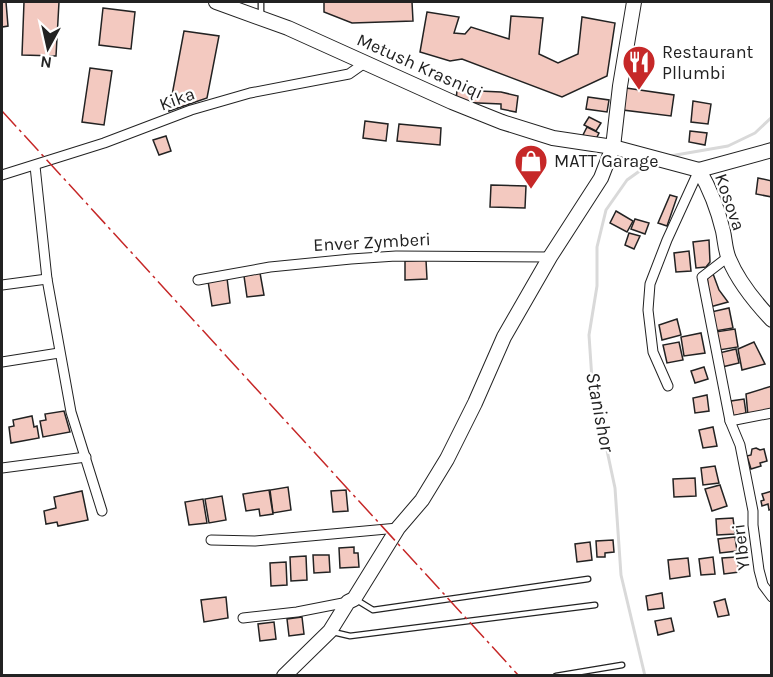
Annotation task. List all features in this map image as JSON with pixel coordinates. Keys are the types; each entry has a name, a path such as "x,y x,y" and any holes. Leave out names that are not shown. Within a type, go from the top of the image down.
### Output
{"street":[{"name":"Metush Krasniqi","path":"216,2 261,18 366,62 452,102 502,122 553,138 613,147"},
{"path":"291,673 330,631 398,528 422,500 447,459 476,403 504,337 550,257 601,178 613,147 620,86 634,2"},
{"name":"Kika","path":"2,175 104,143 191,110 250,93 349,74 366,62"},
{"name":"Kosova","path":"613,147 699,170 716,206 728,257 755,303 771,320"},
{"path":"668,386 653,352 648,310 650,284 667,240 699,170 771,150"},
{"path":"35,166 47,279 59,353 71,412 102,511"},
{"name":"Enver Zymberi","path":"198,280 270,267 396,256 550,257"},
{"name":"Ylberi","path":"728,257 702,277 730,421 740,445 753,511 759,570 771,597"},
{"path":"2,285 47,279"},
{"path":"2,362 59,353"},
{"path":"730,421 771,413"},
{"path":"2,468 86,456"},
{"path":"212,540 255,541 398,528"},
{"path":"243,618 297,612 351,600"}],"lane":[{"path":"261,2 261,18"},
{"path":"351,600 373,610 588,579"},
{"path":"330,631 350,636 595,605"},
{"path":"556,675 622,665"}],"building":[{"path":"2,2 6,2 8,26 2,27"},
{"path":"24,2 59,2 56,56 22,55"},
{"path":"324,2 412,2 413,21 352,23 324,12"},
{"path":"103,8 135,12 131,49 99,45"},
{"path":"427,12 459,17 454,33 465,34 471,27 509,39 511,16 543,18 539,54 558,63 578,54 582,17 615,23 607,76 562,97 462,59 450,61 420,52"},
{"path":"184,31 219,36 207,98 169,111"},
{"path":"90,68 112,71 104,125 82,122"},
{"path":"626,88 674,95 671,116 623,110"},
{"path":"457,90 501,92 518,96 516,112 501,109 501,104 456,102"},
{"path":"588,97 609,100 607,112 586,109"},
{"path":"693,101 711,104 708,124 691,122"},
{"path":"589,117 601,123 596,131 584,125"},
{"path":"365,121 388,124 386,141 363,138"},
{"path":"399,124 441,128 440,145 397,141"},
{"path":"587,127 599,133 595,141 583,135"},
{"path":"690,131 707,133 705,145 689,142"},
{"path":"166,136 171,151 159,155 153,140"},
{"path":"758,178 772,181 772,197 756,194"},
{"path":"491,185 526,186 525,208 490,207"},
{"path":"670,195 677,197 667,226 658,223"},
{"path":"616,211 633,221 627,232 610,223"},
{"path":"635,219 649,223 645,234 631,229"},
{"path":"629,233 640,236 634,249 625,245"},
{"path":"709,240 710,262 706,267 696,268 693,242"},
{"path":"689,251 691,271 676,272 674,253"},
{"path":"426,260 427,279 405,280 405,261"},
{"path":"712,271 719,290 728,302 710,307 707,275"},
{"path":"260,273 264,295 247,297 244,276"},
{"path":"227,278 230,303 212,306 208,281"},
{"path":"729,308 733,328 715,331 711,312"},
{"path":"677,319 681,335 662,340 659,325"},
{"path":"735,329 738,347 719,350 715,332"},
{"path":"701,333 705,353 684,356 681,337"},
{"path":"679,342 683,360 667,363 663,345"},
{"path":"754,342 765,364 742,370 738,349"},
{"path":"736,349 739,363 722,367 719,353"},
{"path":"704,367 708,379 695,383 691,371"},
{"path":"772,386 772,411 748,416 746,394"},
{"path":"707,395 709,411 695,413 693,398"},
{"path":"744,399 746,413 733,416 731,401"},
{"path":"64,411 70,432 43,437 40,421 46,420 45,414"},
{"path":"32,416 39,438 11,443 9,427 14,426 13,420"},
{"path":"713,427 717,446 703,448 699,430"},
{"path":"752,449 764,449 767,461 751,469 747,456 751,455"},
{"path":"715,466 719,483 703,485 701,468"},
{"path":"695,478 696,496 674,497 673,479"},
{"path":"720,485 727,506 712,511 705,489"},
{"path":"288,487 291,510 273,513 270,490"},
{"path":"269,490 273,514 260,516 259,509 246,511 243,494"},
{"path":"346,490 348,511 333,512 331,491"},
{"path":"82,491 88,520 58,526 57,522 46,524 44,511 56,508 54,497"},
{"path":"772,491 772,509 769,510 768,504 762,506 761,501 764,500 762,494"},
{"path":"222,496 226,520 209,523 205,499"},
{"path":"203,499 207,523 189,525 185,502"},
{"path":"733,518 735,534 717,535 716,519"},
{"path":"735,537 737,551 720,553 718,539"},
{"path":"613,540 614,552 605,553 605,557 597,557 596,541"},
{"path":"590,542 592,560 577,562 575,544"},
{"path":"354,547 354,553 358,553 359,567 340,568 339,548"},
{"path":"313,555 329,555 330,572 314,573"},
{"path":"306,556 307,580 291,581 290,557"},
{"path":"713,557 715,574 701,575 699,559"},
{"path":"737,557 739,572 724,574 722,558"},
{"path":"688,558 690,576 670,579 668,560"},
{"path":"286,562 287,585 271,586 270,563"},
{"path":"662,593 664,608 648,610 646,596"},
{"path":"226,597 228,618 204,622 201,600"},
{"path":"725,599 729,615 718,617 714,602"},
{"path":"302,617 304,634 289,636 287,619"},
{"path":"671,618 674,631 658,635 655,621"},
{"path":"274,622 276,639 260,641 258,624"}],"waterway":[{"name":"Stanishor","path":"670,156 728,146 755,133 772,117"},
{"name":"Stanishor","path":"645,676 621,575 615,488 592,380 589,335 597,286 597,247 606,210 627,180 648,165"}],"power":[{"path":"2,111 519,676"}],"place":[{"name":"Restaurant Pllumbi","path":"639,91"},
{"name":"MATT Garage","path":"531,190"}]}
